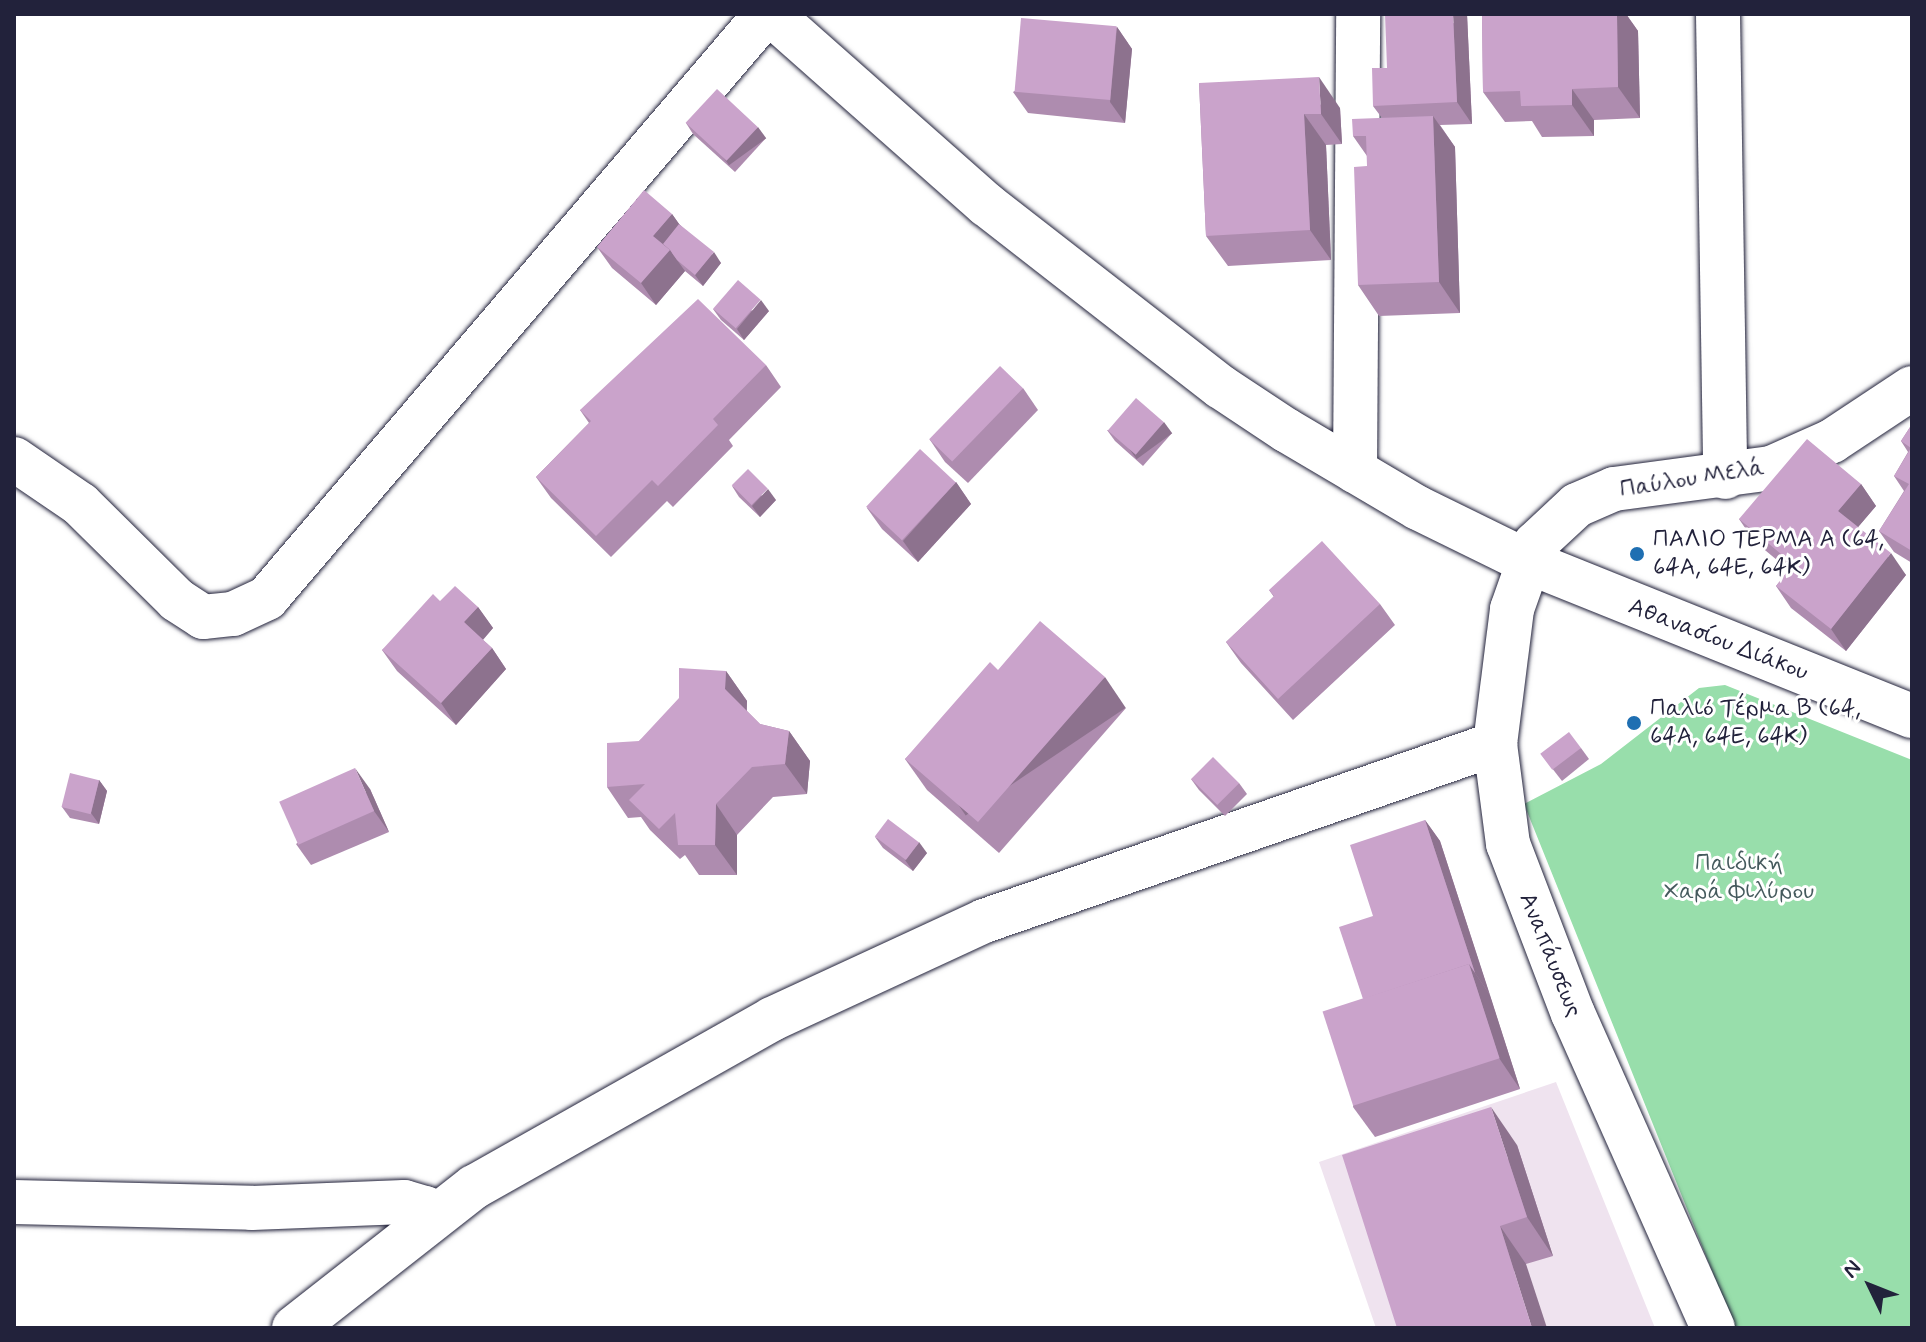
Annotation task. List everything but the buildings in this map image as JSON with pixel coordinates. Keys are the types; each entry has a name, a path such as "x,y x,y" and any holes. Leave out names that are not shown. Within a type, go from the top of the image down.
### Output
{"street":[{"path":"14,459 80,504 177,600 203,617 233,614 267,598 768,14"},
{"name":"Αθανασίου Διάκου","path":"768,14 975,195 1098,293 1221,387 1355,471 1526,561 1912,716"},
{"path":"1355,471 1358,14"},
{"path":"1718,14 1725,477"},
{"name":"Παύλου Μελά","path":"1526,561 1558,519 1598,495 1771,468 1810,452 1912,388"},
{"name":"Αναπάυσεως","path":"1526,561 1512,609 1495,744 1501,812 1523,889 1631,1150 1713,1328"},
{"path":"294,1328 432,1216 607,1108 772,1019 933,943 1036,902 1495,744"},
{"path":"14,1202 252,1208 404,1202 432,1216"}],"shaded area":[{"path":"1556,1082 1655,1328 1376,1328 1319,1162"}],"green space":[{"name":"Παιδική Χαρά Φιλύρου","path":"1725,685 1912,760 1912,1328 1735,1328 1524,804 1601,764 1699,688"}],"place":[{"name":"ΠΑΛΙΟ ΤΕΡΜΑ A (64, 64Α, 64Ε, 64Κ)","path":"1637,554"},
{"name":"Παλιό Τέρμα B (64, 64Α, 64Ε, 64Κ)","path":"1634,723"}]}
